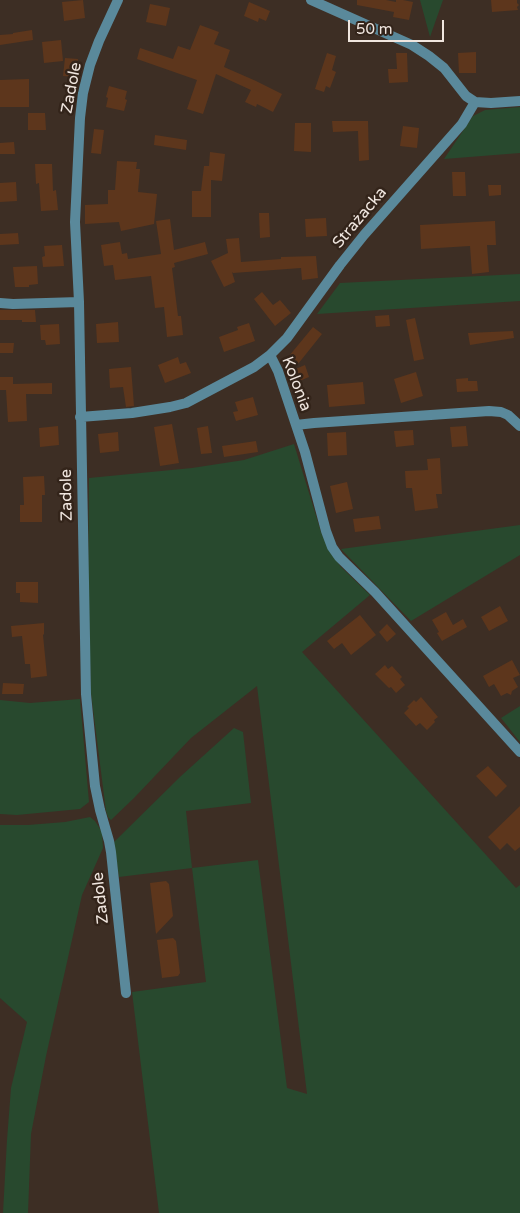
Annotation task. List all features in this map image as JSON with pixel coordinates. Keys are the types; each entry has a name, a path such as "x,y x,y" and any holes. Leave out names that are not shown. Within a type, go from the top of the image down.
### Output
{"street":[{"name":"Zadole","path":"118,0 90,65 84,93 80,118 75,222 86,694 96,786 100,810 109,841 126,993"},
{"path":"311,0 412,45 444,68 466,96 475,102 520,101"},
{"name":"Strażacka","path":"270,356 287,338 364,235 462,124 475,102"},
{"path":"0,303 78,302"},
{"name":"Kolonia","path":"80,417 132,413 186,403 254,367 270,356 278,371 296,425 489,411 508,415 520,426"},
{"path":"296,425 332,547 339,557 375,592 520,752"}],"green space":[{"path":"420,0 443,0 430,37"},
{"path":"520,107 520,153 444,159 473,116 485,110"},
{"path":"520,274 520,301 317,314 340,283"},
{"path":"294,444 321,532 329,550 341,567 370,595 302,652 516,888 520,885 520,1213 159,1213 132,992 206,982 192,868 258,860 287,1088 307,1094 257,686 191,738 111,820 106,811 91,693 88,591 89,478 192,468 244,460"},
{"path":"520,525 520,555 411,621 341,549"},
{"path":"80,699 89,802 80,809 17,815 0,814 0,700 30,703"},
{"path":"520,706 520,742 501,718"},
{"path":"234,728 243,732 251,803 186,811 192,868 119,877 114,842 181,776"},
{"path":"90,817 102,832 103,848 82,895 46,1056 31,1134 28,1213 3,1213 11,1088 27,1022 0,998 0,825 65,822"}],"building":[{"path":"83,0 85,18 64,21 62,2"},
{"path":"357,0 396,2 396,0 403,0 413,2 409,20 393,17 394,12 357,5"},
{"path":"491,0 517,0 518,10 492,12"},
{"path":"249,2 270,11 266,21 259,18 258,22 244,16"},
{"path":"150,4 170,8 166,26 146,22"},
{"path":"200,25 219,32 214,44 230,50 224,67 282,94 273,112 257,104 256,107 245,102 251,90 216,74 203,114 187,109 197,80 137,59 140,48 173,59 178,46 190,50"},
{"path":"32,30 33,40 0,45 0,35"},
{"path":"61,40 63,61 44,63 42,42"},
{"path":"476,52 476,73 459,73 458,53"},
{"path":"327,53 336,56 332,70 336,72 330,88 326,86 324,92 315,89"},
{"path":"396,53 407,53 408,82 389,83 388,69 397,69"},
{"path":"65,58 78,59 77,77 63,76"},
{"path":"29,79 29,107 0,107 0,80"},
{"path":"109,86 127,91 124,111 106,107"},
{"path":"28,113 45,113 46,130 28,130"},
{"path":"332,121 368,121 369,160 359,161 358,131 333,132"},
{"path":"295,123 311,123 311,152 294,151"},
{"path":"403,126 419,128 417,148 400,146"},
{"path":"94,129 104,130 101,154 91,153"},
{"path":"155,135 187,140 186,150 154,145"},
{"path":"14,142 15,154 0,154 0,143"},
{"path":"210,152 225,154 222,181 211,180 211,217 192,217 192,191 201,191 204,166 209,166"},
{"path":"117,161 137,162 136,169 140,169 138,192 157,194 154,224 121,231 119,222 85,224 85,205 108,204 108,190 115,190"},
{"path":"35,164 52,164 53,191 56,190 58,210 41,211 39,183 36,184"},
{"path":"452,172 465,172 466,196 453,196"},
{"path":"16,182 17,201 0,202 0,183"},
{"path":"488,185 501,185 501,195 489,196"},
{"path":"259,213 269,213 270,237 260,238"},
{"path":"326,218 327,236 306,237 305,219"},
{"path":"170,219 174,250 205,242 208,254 174,263 175,267 172,268 178,316 181,316 183,335 167,337 164,307 155,308 151,276 115,280 113,265 104,266 101,245 120,242 122,254 127,253 128,259 161,254 156,221"},
{"path":"495,221 496,245 487,245 489,272 472,274 470,246 421,249 420,225"},
{"path":"18,233 19,244 0,245 0,234"},
{"path":"239,238 241,262 281,259 281,257 316,256 318,278 302,280 301,268 232,272 235,282 224,287 211,261 228,253 226,239"},
{"path":"62,245 64,266 43,267 44,246"},
{"path":"37,266 38,284 29,285 29,287 15,287 13,267"},
{"path":"262,292 273,305 280,300 291,313 275,326 254,299"},
{"path":"0,310 35,310 36,322 0,320"},
{"path":"389,315 390,326 376,327 375,316"},
{"path":"415,318 424,359 414,361 406,320"},
{"path":"118,322 119,342 97,343 96,324"},
{"path":"249,323 255,341 224,352 219,337 238,330 237,327"},
{"path":"59,324 60,344 46,345 45,340 41,340 40,325"},
{"path":"313,327 322,334 298,364 289,356"},
{"path":"513,331 514,338 470,345 468,333"},
{"path":"0,343 14,343 13,353 0,353"},
{"path":"178,357 180,364 186,362 191,373 165,383 158,365"},
{"path":"305,365 309,377 297,382 293,370"},
{"path":"131,367 134,406 126,407 123,387 110,388 109,369"},
{"path":"416,372 423,396 401,403 394,379"},
{"path":"0,377 13,377 13,384 52,383 52,394 26,394 27,421 8,422 6,390 0,390"},
{"path":"468,378 468,381 477,381 478,391 457,392 456,379"},
{"path":"363,382 365,404 329,407 327,385"},
{"path":"253,397 258,415 236,421 233,412 238,411 235,402"},
{"path":"172,424 179,463 160,466 154,427"},
{"path":"58,426 59,445 40,447 39,428"},
{"path":"208,426 212,453 201,454 197,428"},
{"path":"466,426 468,446 452,447 450,427"},
{"path":"413,430 414,445 396,447 394,431"},
{"path":"118,432 119,451 100,453 98,434"},
{"path":"346,432 347,455 328,456 327,433"},
{"path":"256,441 258,452 224,457 222,446"},
{"path":"440,458 442,494 436,494 438,508 415,511 412,488 406,488 405,471 428,470 427,459"},
{"path":"44,476 45,495 42,495 42,522 20,522 20,505 24,505 23,477"},
{"path":"347,482 353,509 336,513 330,486"},
{"path":"379,516 381,529 355,532 353,519"},
{"path":"16,582 38,582 38,603 20,602 20,593 16,593"},
{"path":"500,606 508,621 489,631 481,617"},
{"path":"446,612 453,625 463,619 467,627 442,641 432,620"},
{"path":"360,615 376,635 351,655 342,643 334,649 327,641"},
{"path":"44,623 43,635 47,676 31,678 30,664 25,664 22,636 12,637 11,626"},
{"path":"387,624 396,634 387,642 379,632"},
{"path":"512,660 520,675 513,678 518,687 512,691 511,695 507,693 501,696 494,684 489,687 483,676"},
{"path":"385,665 388,669 392,666 402,677 400,679 405,685 396,693 375,674"},
{"path":"3,683 24,684 23,694 2,694"},
{"path":"421,697 438,717 427,730 420,723 416,726 404,713 414,700 416,702"},
{"path":"488,766 507,786 496,797 476,776"},
{"path":"520,806 520,847 515,851 507,843 500,850 488,837"},
{"path":"166,881 169,884 173,916 156,934 150,883"},
{"path":"173,938 176,941 180,973 178,976 162,978 157,940"}]}
